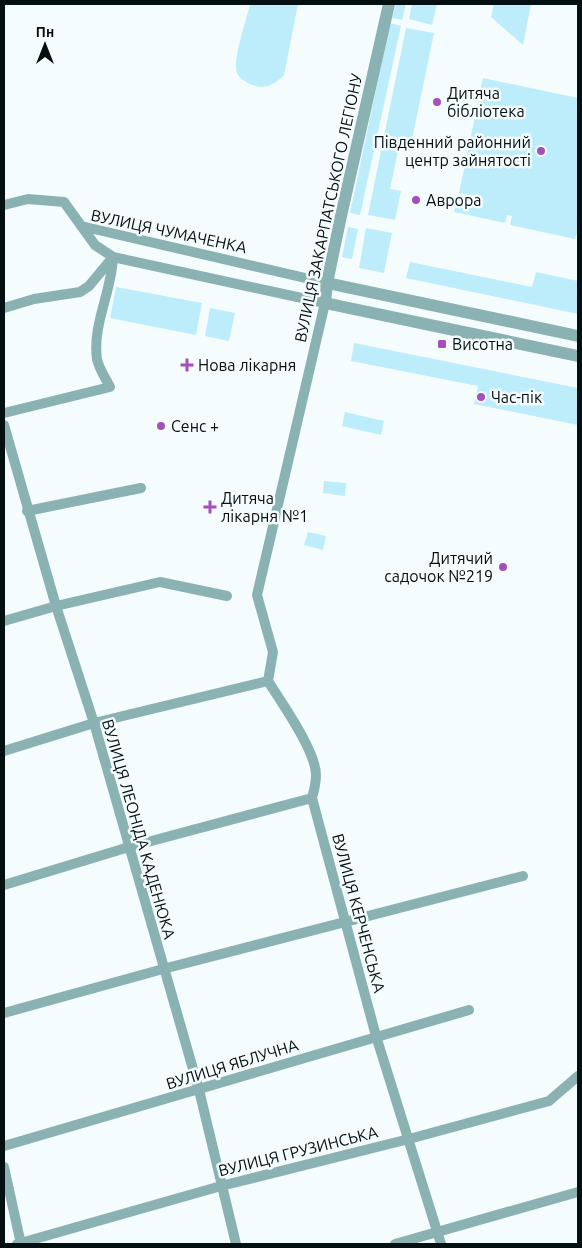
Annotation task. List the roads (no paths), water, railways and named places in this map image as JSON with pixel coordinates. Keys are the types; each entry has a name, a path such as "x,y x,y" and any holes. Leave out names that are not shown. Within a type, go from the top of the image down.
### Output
{"street":[{"name":"ВУЛИЦЯ ЗАКАРПАТСЬКОГО ЛЕГІОНУ","path":"268,681 273,652 257,595 325,303 327,282 389,4"},
{"path":"4,205 28,199 64,202 81,226"},
{"name":"ВУЛИЦЯ ЧУМАЧЕНКА","path":"81,226 327,282 578,336"},
{"name":"ВУЛИЦЯ ЧУМАЧЕНКА","path":"81,226 95,246 113,257 578,356"},
{"path":"4,308 34,299 80,292 89,286 113,257"},
{"path":"4,413 110,387 97,361 97,349 100,321 112,276 113,257"},
{"name":"ВУЛИЦЯ ЛЕОНІДА КАДЕНЮКА","path":"4,425 56,606 94,722 199,1090 236,1244"},
{"path":"27,510 141,488"},
{"path":"4,621 56,606 160,582 227,596"},
{"path":"4,751 94,722 268,681"},
{"name":"ВУЛИЦЯ КЕРЧЕНСЬКА","path":"268,681 301,736 315,765 316,774 312,798 376,1036 441,1244"},
{"path":"4,885 129,846 312,798"},
{"path":"4,1014 163,969 523,876"},
{"name":"ВУЛИЦЯ ЯБЛУЧНА","path":"4,1146 469,1010"},
{"name":"ВУЛИЦЯ ГРУЗИНСЬКА","path":"20,1244 221,1186 409,1139 549,1101 578,1076"},
{"path":"4,1167 20,1244"},
{"path":"395,1244 578,1192"}],"place":[{"name":"Дитяча бібліотека","path":"437,102"},
{"name":"Південний районний центр зайнятості","path":"541,151"},
{"name":"Аврора","path":"416,200"},
{"name":"Висотна","path":"442,344"},
{"name":"Нова лікарня","path":"187,365"},
{"name":"Час-пік","path":"481,397"},
{"name":"Сенс +","path":"161,426"},
{"name":"Дитяча лікарня №1","path":"210,507"},
{"name":"Дитячий садочок №219","path":"503,567"}]}
